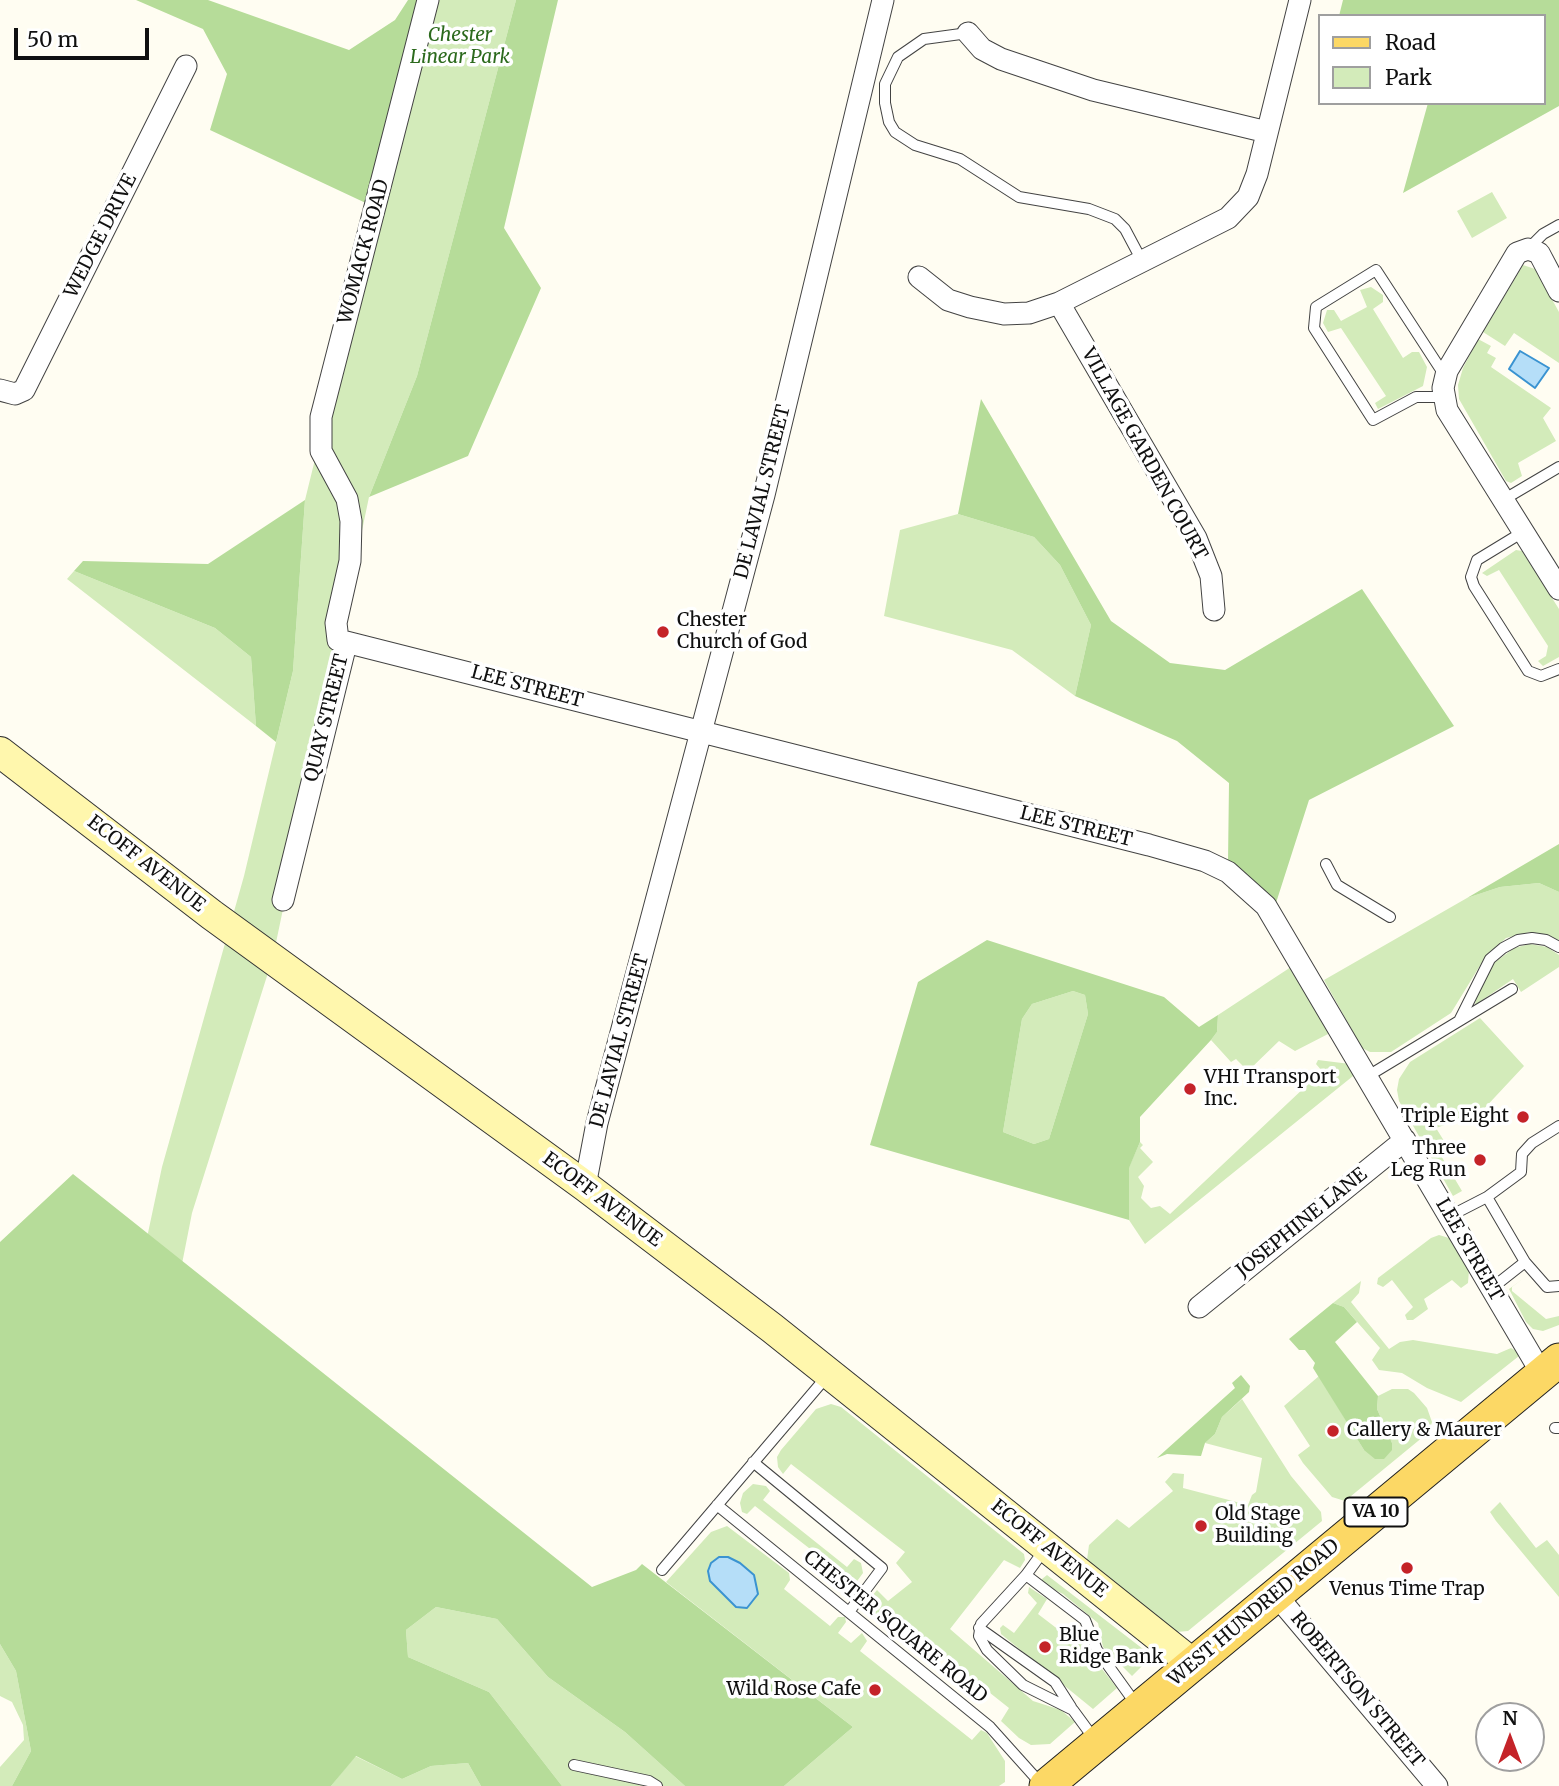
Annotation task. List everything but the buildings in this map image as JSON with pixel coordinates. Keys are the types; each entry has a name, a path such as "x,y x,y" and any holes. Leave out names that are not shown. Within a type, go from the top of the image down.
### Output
{"main road":[{"name":"WEST HUNDRED ROAD","path":"1044,1786 1550,1367"}],"street":[{"name":"WOMACK ROAD","path":"346,499 321,451 321,417 428,0"},
{"name":"DE LAVIAL STREET","path":"585,1186 597,1123 810,311 883,0"},
{"path":"919,277 948,300 1004,314 1029,313 1059,303 1228,218 1248,197 1300,0"},
{"path":"968,33 982,49 1001,60 1093,90 1267,132"},
{"name":"WEDGE DRIVE","path":"4,392 24,390 186,66"},
{"path":"1559,291 1538,253 1528,249 1517,253 1445,376 1444,397 1447,411 1559,589"},
{"name":"VILLAGE GARDEN COURT","path":"1059,303 1196,538 1211,576 1213,610"},
{"name":"QUAY STREET","path":"283,900 346,644 338,639 335,632 352,541 346,499"},
{"name":"LEE STREET","path":"346,644 446,666 700,733 1149,845 1205,861 1228,873 1266,906 1492,1288 1550,1367"},
{"name":"ECOFF AVENUE","path":"0,752 212,915 585,1186 829,1373 1194,1664"},
{"name":"JOSEPHINE LANE","path":"1199,1307 1405,1140"},
{"name":"ROBERTSON STREET","path":"1276,1595 1437,1786"}],"lane":[{"path":"968,33 924,39 898,57 890,70 885,93 889,122 895,132 915,145 960,159 1019,197 1089,209 1115,219 1125,229 1142,261"},
{"path":"1528,249 1543,234 1559,225"},
{"path":"1444,397 1416,397 1373,420 1314,328 1316,307 1377,270 1445,376"},
{"path":"1503,499 1559,467"},
{"path":"1523,532 1478,560 1471,577 1474,586 1528,671 1541,676 1559,669"},
{"path":"1326,864 1337,885 1390,917"},
{"path":"1459,1021 1490,959 1503,948 1518,940 1532,938 1546,940 1559,947"},
{"path":"1368,1076 1512,989"},
{"path":"1450,1216 1487,1197 1521,1172 1522,1154 1532,1143 1559,1126"},
{"path":"1487,1197 1525,1262 1547,1287 1559,1286"},
{"path":"1492,1288 1525,1262"},
{"path":"662,1570 829,1373"},
{"path":"753,1462 882,1568 849,1612"},
{"name":"CHESTER SQUARE ROAD","path":"717,1505 990,1727 1044,1786"},
{"path":"979,1628 1026,1576 1046,1547"},
{"path":"1026,1576 1084,1619 1097,1650 1139,1709"},
{"path":"979,1628 987,1650 1023,1685 1073,1710"},
{"path":"979,1628 1055,1682 1098,1743"},
{"path":"574,1765 649,1781 657,1786"}],"green space":[{"path":"136,0 208,0 349,50 395,20 408,0 421,0 370,205 210,130 227,74 203,29"},
{"name":"Chester Linear Park","path":"428,0 516,0 417,376 369,497 273,957 192,1213 120,1579 24,1786 42,1732 162,1167 244,876 293,671 305,500"},
{"path":"516,0 558,0 504,228 541,288 468,456 369,497 417,376"},
{"path":"1343,0 1559,0 1559,106 1403,193 1427,105 1545,105 1545,14 1340,14"},
{"path":"1492,192 1507,218 1472,238 1457,211"},
{"path":"1523,265 1535,269 1559,312 1559,363 1514,333 1505,346 1483,332"},
{"path":"1371,287 1383,295 1383,302 1373,309 1403,358 1412,352 1419,352 1427,367 1423,386 1378,409 1375,403 1386,396 1341,328 1328,332 1323,323 1327,310 1334,310 1341,321 1367,307 1360,290"},
{"path":"1478,339 1491,346 1487,353 1496,358 1491,367 1551,408 1543,418 1556,441 1518,463 1522,476 1511,483 1506,481 1459,399 1458,385 1463,368"},
{"path":"981,399 1111,621 1170,663 1225,670 1362,589 1454,726 1309,800 1275,906 1252,879 1228,862 1229,783 1177,741 1075,696 1091,625 1060,565 1034,537 958,514"},
{"path":"305,500 293,671 276,742 256,726 251,657 215,628 74,571 83,561 208,564"},
{"path":"958,514 1034,537 1060,565 1091,625 1075,696 1012,650 884,616 900,530"},
{"path":"1516,550 1522,551 1559,609 1559,657 1543,666 1538,661 1546,656 1548,646 1499,570 1487,576 1482,573"},
{"path":"74,571 215,628 251,657 256,726 67,579"},
{"path":"1559,844 1559,892 1539,883 1500,887 1467,898"},
{"path":"1539,883 1559,892 1559,940 1530,932 1506,938 1484,959 1451,1013 1391,1052 1370,1052 1362,1048 1324,980 1467,898 1500,887"},
{"path":"987,940 1164,997 1199,1027 1218,1015 1217,1032 1211,1040 1140,1117 1140,1142 1129,1168 1129,1220 870,1145 918,982","holes":["1073,991 1085,995 1088,1014 1049,1139 1034,1144 1003,1132 1022,1019 1032,1004"]},
{"path":"1530,944 1547,947 1559,955 1559,967 1521,992 1513,979 1475,1005 1477,993 1494,963 1514,948"},
{"path":"1294,965 1330,1033 1295,1051 1279,1041 1248,1071 1236,1059 1231,1062 1211,1040 1217,1032 1218,1015"},
{"path":"1073,991 1085,995 1088,1014 1049,1139 1034,1144 1003,1132 1022,1019 1032,1004"},
{"path":"1480,1018 1524,1066 1481,1112 1436,1128 1449,1149 1440,1154 1462,1191 1453,1196 1399,1101 1397,1090 1399,1079 1410,1062"},
{"path":"1318,1060 1350,1064 1358,1072 1145,1244 1129,1220 1129,1167 1140,1142 1143,1145 1140,1148 1153,1162 1138,1177 1144,1186 1141,1198 1151,1208 1160,1206 1170,1214 1322,1071 1316,1064"},
{"path":"73,1174 592,1587 636,1570 642,1564 853,1727 784,1786 685,1786 625,1732 548,1677 497,1619 436,1607 406,1630 408,1657 489,1692 562,1786 481,1786 468,1763 431,1766 402,1779 356,1756 331,1786 12,1786 31,1751 16,1671 0,1644 0,1242"},
{"path":"1439,1235 1449,1238 1469,1270 1468,1283 1461,1288 1452,1280 1424,1299 1428,1309 1413,1320 1407,1320 1405,1315 1413,1307 1392,1280 1383,1287 1377,1284 1378,1278 1431,1238"},
{"path":"1524,1278 1512,1287 1512,1291 1546,1319 1559,1316 1559,1325 1543,1331 1533,1329 1526,1322 1509,1289"},
{"path":"1361,1281 1359,1293 1351,1302 1389,1349 1400,1342 1413,1340 1497,1354 1511,1348 1518,1352 1519,1356 1461,1402 1427,1388 1402,1373 1379,1370 1372,1360 1380,1348 1344,1307 1333,1303"},
{"path":"1333,1303 1344,1307 1357,1322 1335,1342 1378,1396 1377,1409 1392,1443 1392,1450 1384,1459 1375,1459 1364,1450 1313,1368 1315,1363 1305,1350 1299,1350 1289,1339"},
{"path":"1241,1375 1250,1386 1249,1392 1222,1417 1215,1434 1205,1443 1201,1456 1167,1454 1157,1458 1235,1388 1232,1383"},
{"path":"1319,1376 1364,1450 1392,1450 1392,1443 1377,1409 1378,1396 1392,1389 1408,1389 1414,1393 1427,1408 1432,1422 1429,1432 1345,1501 1332,1497 1303,1463 1298,1455 1310,1446 1284,1406"},
{"path":"1242,1399 1291,1476 1321,1512 1322,1521 1188,1631 1176,1632 1087,1560 1089,1545 1117,1519 1129,1528 1173,1491 1165,1482 1173,1473 1184,1474 1183,1488 1248,1505 1256,1492 1262,1458 1205,1443 1215,1434 1222,1417"},
{"path":"831,1404 841,1407 1024,1554 1025,1560 1020,1568 1004,1560 950,1629 1033,1701 1061,1710 1075,1722 1050,1744 1031,1745 1019,1738 1001,1721 1009,1708 888,1612 880,1620 872,1617 872,1596 877,1590 888,1601 912,1582 896,1563 905,1552 791,1464 783,1474 778,1467 777,1457 781,1450 816,1409"},
{"path":"753,1484 766,1486 770,1491 763,1500 847,1567 854,1559 861,1563 863,1573 855,1584 849,1588 834,1588 833,1584 841,1573 755,1506 747,1514 742,1512 740,1503 743,1493"},
{"path":"1500,1502 1536,1548 1547,1540 1559,1555 1559,1597 1490,1512"},
{"path":"727,1526 789,1573 790,1580 784,1589 830,1626 838,1617 845,1617 846,1622 838,1633 851,1643 862,1633 867,1641 860,1651 972,1740 981,1730 987,1733 1005,1761 1005,1782 999,1786 784,1786 853,1727 666,1582 711,1532"},
{"path":"1047,1575 1143,1649 1142,1666 1132,1676 1103,1647 1098,1623 1063,1594 1043,1584 1042,1579"},
{"path":"1029,1587 1047,1599 1038,1614 1072,1640 1077,1635 1082,1635 1087,1650 1117,1688 1093,1709 1001,1634 1000,1628 1003,1625 1014,1633 1037,1603 1028,1593"},
{"path":"436,1607 497,1619 548,1677 625,1732 685,1786 562,1786 489,1692 408,1657 406,1630"},
{"path":"0,1644 16,1671 31,1751 12,1786 0,1786 0,1767 24,1740 23,1725 12,1702 0,1696"},
{"path":"355,1756 402,1779 431,1766 468,1763 481,1786 331,1786"}],"water":[{"path":"1520,351 1549,368 1535,388 1509,369"},
{"path":"719,1557 728,1557 740,1563 754,1575 758,1594 747,1608 736,1607 710,1581 708,1571 711,1563"}],"place":[{"name":"Chester Church of God","path":"663,632"},
{"name":"VHI Transport Inc.","path":"1190,1089"},
{"name":"Triple Eight","path":"1523,1117"},
{"name":"Three Leg Run","path":"1480,1160"},
{"name":"Callery & Maurer","path":"1333,1431"},
{"name":"Old Stage Building","path":"1201,1526"},
{"name":"Venus Time Trap","path":"1407,1568"},
{"name":"Blue Ridge Bank","path":"1045,1647"},
{"name":"Wild Rose Cafe","path":"875,1690"}]}
